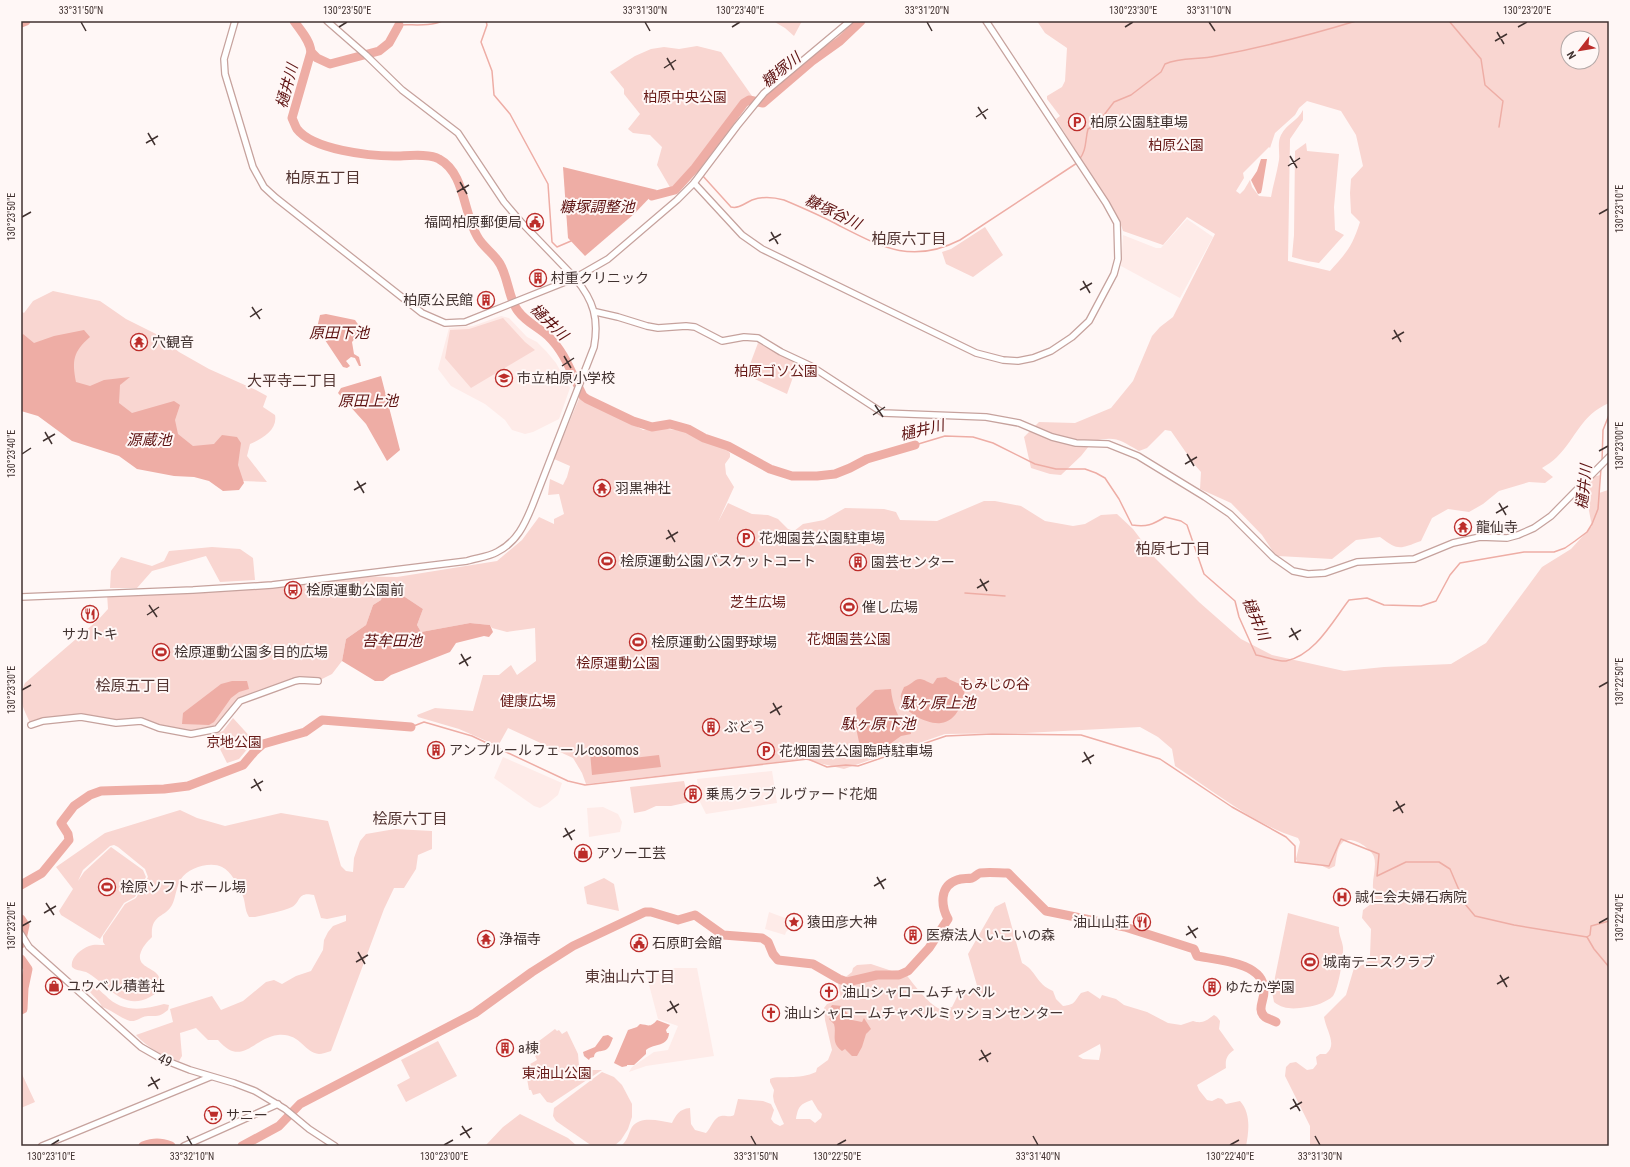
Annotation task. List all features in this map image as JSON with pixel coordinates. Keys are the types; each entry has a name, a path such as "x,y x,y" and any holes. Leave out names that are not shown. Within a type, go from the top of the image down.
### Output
{"street":[{"path":"235,21 224,59 225,74 253,167 264,187 422,313 445,323 465,322 575,278 608,259 677,200 694,183 755,103 798,64 850,21"},
{"path":"21,597 193,590 272,585 467,560 496,553 509,544 522,530 534,504 594,347 596,334 596,312 582,286 504,202 458,133 402,90 366,55 327,21"},
{"path":"694,183 742,235 762,249 976,353 1003,360 1018,361 1051,351 1072,337 1088,321 1114,274 1118,259 1116,223 1106,203 986,21"},
{"path":"596,312 658,328 686,326 695,327 722,341 744,337 758,338 781,352 811,366 883,413 986,417 1019,423 1052,437 1076,443 1108,444 1138,456 1205,497 1230,514 1273,557 1293,571 1308,574 1326,573 1357,562 1414,559 1453,543 1480,537 1507,538 1518,535 1534,528 1551,516 1608,458"},
{"path":"31,725 43,720 81,718 116,723 141,721 159,728 191,734 217,729 240,701 295,681 318,681"},
{"name":"49","path":"21,934 27,943 141,1047 162,1059 210,1077 234,1083 255,1091 278,1104 294,1115 309,1129 335,1146"},
{"path":"42,1146 210,1077"},
{"path":"184,1146 278,1104"}],"shaded area":[{"path":"1187,219 1213,237 1180,298 1121,266 1123,235 1156,248 1161,248"},
{"name":"市立柏原小学校","path":"501,316 509,318 527,337 537,342 546,351 556,363 570,388 559,419 533,432 525,434 512,430 505,420 485,404 451,386 438,369 449,328 473,326"},
{"path":"503,757 562,783 558,795 540,808 534,806 494,778"},
{"path":"772,771 777,803 706,814 700,802 697,779"},
{"path":"603,807 618,814 622,822 620,832 589,837 587,808"},
{"path":"769,912 793,921 794,924 785,935 765,929"},
{"path":"668,968 697,968 714,1056 646,1066 629,1072 632,1067 654,1052 668,1050 678,1026 658,1019 647,977"}],"green space":[{"path":"773,21 802,21 794,36 785,28"},
{"name":"柏原公園","path":"1037,21 1609,21 1609,403 1591,414 1557,457 1542,468 1553,477 1545,483 1529,482 1499,491 1483,504 1469,512 1448,509 1432,518 1421,541 1408,546 1396,547 1380,537 1356,540 1332,559 1278,556 1274,553 1262,535 1231,503 1200,489 1201,472 1171,431 1165,430 1147,448 1139,451 1118,440 1108,439 1093,441 1081,456 1061,475 1050,474 1031,468 1024,437 1039,422 1075,423 1111,408 1133,381 1152,336 1160,327 1173,317 1215,234 1187,217 1163,245 1123,231 1120,222 1056,119 1060,116 1047,99 1047,96 1062,87 1065,81 1067,48 1045,33","holes":["1307,101 1341,111 1356,135 1363,166 1351,179 1350,193 1351,213 1360,222 1348,249 1330,271 1288,261 1290,139 1303,120 1303,110 1281,135 1279,144 1279,160 1271,197 1259,196 1252,187 1250,180 1240,194 1236,191 1244,178 1243,173 1269,147 1270,148 1275,133 1295,115 1299,108"]},
{"name":"柏原中央公園","path":"697,46 721,52 752,96 743,100 675,189 671,189 657,165 662,147 650,135 633,133 628,129 640,114 624,94 624,89 610,72 635,56 651,49 664,47 679,49"},
{"path":"1306,143 1307,151 1339,154 1334,207 1335,230 1344,235 1319,263 1292,257 1294,235 1295,151"},
{"path":"985,227 1003,255 973,277 946,264 942,252 951,249"},
{"path":"53,291 100,301 126,319 156,334 179,352 209,369 267,396 263,407 275,415 274,425 264,437 250,444 247,456 267,482 241,481 210,447 189,448 88,391 72,384 32,346 21,341 21,311 24,313 33,301"},
{"path":"503,318 525,342 535,350 471,388 445,358 450,330 469,329"},
{"name":"柏原ゴソ公園","path":"758,343 798,363 787,394 746,375"},
{"path":"580,396 586,402 618,416 643,430 660,428 684,431 701,441 724,448 730,453 730,457 725,464 726,474 734,487 718,522 728,503 752,514 768,515 778,519 788,529 794,531 803,524 824,520 845,508 884,509 896,512 900,520 937,521 984,501 995,501 1021,506 1045,521 1073,526 1085,524 1101,515 1117,514 1133,529 1155,558 1199,602 1241,639 1272,655 1344,671 1384,667 1451,664 1486,643 1542,567 1571,549 1592,526 1585,491 1593,477 1600,475 1599,493 1608,490 1607,463 1609,465 1609,1146 1310,1146 1310,1126 1285,1076 1286,1067 1290,1063 1296,1062 1307,1070 1313,1069 1317,1064 1316,1057 1320,1054 1326,1054 1331,1046 1331,1042 1324,1017 1346,995 1354,968 1365,964 1370,956 1371,929 1362,918 1363,910 1376,900 1373,888 1375,864 1374,857 1365,846 1350,840 1340,845 1335,866 1329,869 1318,864 1298,863 1296,859 1300,842 1298,838 1281,832 1250,816 1175,766 1172,749 1158,737 1140,727 1025,733 945,734 844,769 802,759 586,784 582,773 573,758 508,728 498,746 459,729 418,717 417,715 435,708 473,711 483,675 499,675 511,665 517,675 536,661 535,628 507,632 492,628 490,625 470,623 421,632 417,625 423,609 399,593 385,586 381,600 373,605 366,625 346,639 342,661 332,674 318,681 300,680 240,701 217,729 191,734 141,721 116,723 81,717 31,725 22,704 22,694 25,683 98,620 108,609 107,593 340,576 397,577 497,561 522,540 539,517 554,524 554,519 564,514 559,494 548,495 550,479 563,485 567,477 570,466 554,459"},
{"path":"212,547 240,549 253,558 255,580 220,582 206,556 152,571 137,588 110,588 111,571 121,557 152,566 164,561 169,551"},
{"name":"京地公園","path":"233,718 254,741 239,759 227,763 213,735 223,731"},
{"path":"684,781 689,802 671,806 656,806 645,811 634,813 630,787"},
{"path":"180,810 197,818 225,826 281,813 328,821 341,866 346,871 353,872 354,858 360,841 366,834 395,829 432,831 432,849 418,855 416,869 404,888 394,888 384,909 331,1051 320,1054 314,1053 292,1037 278,1035 269,1037 241,1052 234,1051 226,1048 218,1040 208,1040 196,1028 180,1033 182,1056 179,1061 156,1051 145,1044 136,1035 173,1022 170,1009 212,996 221,1010 243,1001 266,982 274,980 282,984 296,976 311,971 323,950 324,940 328,932 333,926 346,921 346,915 327,919 321,918 314,895 305,894 295,905 288,909 255,917 249,917 242,894 231,875 225,869 217,865 206,865 194,869 184,875 181,879 172,905 153,924 152,937 141,952 140,960 142,963 159,977 159,987 154,994 140,1001 123,999 94,977 86,972 72,967 74,957 83,949 93,945 105,945 103,942 103,936 125,904 136,898 148,877 145,869 114,845 110,846 83,870 78,881 84,872 111,847 143,870 146,877 135,897 124,903 100,939 61,915 59,911 73,889 56,867 105,833"},
{"path":"604,878 614,884 619,911 587,904 584,887"},
{"path":"1005,902 1022,963 1030,969 1043,985 1053,991 1056,999 1063,1006 1072,1004 1081,993 1088,991 1100,999 1102,995 1116,999 1124,1005 1147,1012 1168,1023 1181,1025 1193,1021 1204,1021 1214,1015 1217,1017 1220,1021 1219,1029 1234,1050 1227,1058 1226,1068 1197,1085 1207,1100 1212,1101 1218,1098 1222,1099 1226,1104 1240,1101 1244,1106 1248,1117 1246,1146 621,1146 627,1139 632,1127 636,1123 645,1120 656,1120 672,1123 681,1111 690,1108 691,1124 695,1130 706,1133 714,1120 723,1116 734,1115 738,1099 763,1101 771,1104 774,1110 771,1119 774,1123 780,1126 784,1124 774,1102 774,1090 770,1079 796,1077 810,1074 816,1072 817,1068 828,1060 832,1050 825,1020 824,1008 827,1004 841,999 838,983 852,972 853,968 857,965 871,964 892,971 903,970 920,992 936,1007 945,1009 952,1007 958,995 962,992 978,989 968,954 995,907","holes":["1100,1044 1101,1050 1099,1060 1083,1059 1078,1056","812,1100 822,1114 821,1118 815,1123 810,1119 796,1119 800,1106"]},
{"name":"城南テニスクラブ","path":"1288,913 1339,927 1343,958 1337,987 1333,996 1317,1005 1303,1008 1290,1008 1278,1005 1274,1002 1272,992"},
{"path":"88,981 118,1005 141,1009 164,1004 169,1005 168,1010 159,1016 146,1016 135,1021 130,1021 102,1007 88,990 86,982"},
{"name":"東油山公園","path":"555,1029 557,1031 559,1030 562,1034 567,1031 578,1054 579,1066 589,1070 602,1070 552,1103 547,1102 540,1093 533,1095 531,1090 529,1090 525,1067 537,1060 531,1047"},
{"path":"438,1041 457,1076 406,1102 397,1085 410,1078 401,1060"},
{"path":"21,1072 35,1102 21,1108"},
{"path":"602,1072 614,1077 622,1085 632,1104 632,1117 628,1129 621,1140 614,1146 592,1146 556,1121 553,1116 554,1108"},
{"path":"520,1114 568,1138 577,1146 474,1146 486,1145 503,1127"}],"water":[{"path":"1261,159 1267,159 1261,193 1258,194 1251,180 1257,171"},
{"name":"糠塚調整池","path":"563,167 657,190 634,214 585,256 568,238"},
{"name":"原田下池","path":"326,314 355,320 362,330 352,342 354,354 359,357 361,366 359,366 355,358 351,357 346,361 350,366 347,368 343,367 317,328 320,315"},
{"name":"源蔵池","path":"84,330 90,337 80,347 75,357 74,368 76,382 90,386 104,380 130,377 120,385 119,403 132,413 174,401 180,405 175,420 178,434 193,446 214,444 222,435 237,437 241,443 238,465 244,483 239,490 223,491 209,481 194,477 174,476 137,469 119,456 72,441 38,416 21,411 21,336 23,334 34,343 54,336"},
{"name":"原田上池","path":"381,376 400,450 387,461 366,424 338,393 341,388"},
{"name":"苔牟田池","path":"391,582 399,593 423,609 417,625 421,632 470,623 490,625 493,632 489,637 484,636 456,643 450,652 391,675 383,681 375,681 342,661 346,639 366,625 373,605 381,600 385,586"},
{"name":"駄ヶ原上池","path":"946,677 965,687 959,710 951,719 941,723 929,722 911,713 902,703 901,695 904,687 914,681 920,679 933,684 937,678"},
{"path":"232,681 247,681 249,689 239,692 231,698 214,722 209,725 182,724 183,713 221,684"},
{"name":"駄ヶ原下池","path":"891,689 896,711 902,722 910,729 911,734 901,736 880,751 864,749 859,742 854,718 857,717 856,708 875,690"},
{"path":"590,752 609,752 633,758 659,755 661,767 592,775"},
{"path":"832,1005 842,1006 852,1020 862,1022 864,1018 871,1029 866,1034 862,1047 857,1056 852,1056 845,1049 842,1051 836,1044 834,1024 829,1019 830,1008"},
{"path":"657,1020 670,1025 666,1030 667,1033 669,1033 664,1043 646,1050 646,1054 634,1065 622,1067 614,1063 628,1030 637,1027 640,1024 651,1025"},
{"path":"608,1035 613,1038 608,1048 597,1052 594,1057 590,1058 589,1060 584,1056 583,1052 595,1047 603,1036"}],"waterway":[{"name":"樋井川","path":"21,23 26,21"},
{"name":"樋井川","path":"294,21 307,39 311,52 292,118 297,129 305,136 328,147 371,155 429,156 435,157 448,165 459,183 472,226 477,236 496,258 504,272 515,306 525,318 554,342 564,356 583,396 587,399 633,421 652,427 670,424 688,429 704,438 728,446 770,469 792,476 835,474 867,459 915,445"},
{"name":"糠塚川","path":"399,25 427,25 442,21"},
{"name":"糠塚川","path":"486,21 487,25 481,42 492,71 494,95 510,114 548,184 552,242 557,247 571,241"},
{"name":"糠塚川","path":"652,196 675,190 695,168 744,103 749,100 763,103 812,61 840,41 861,21"},
{"path":"1079,160 1085,149 1088,129 1097,124 1114,102 1131,95 1161,72 1165,64 1177,60 1210,57 1251,49 1356,21"},
{"path":"1449,21 1481,59 1485,85 1503,101 1499,127"},
{"name":"糠塚川","path":"311,52 317,58 330,64 379,51 389,43 399,25"},
{"name":"糠塚谷川","path":"702,175 731,207 739,206 760,198 768,197 780,199 819,215 870,241 898,250 913,252 927,251 943,247 960,240 1077,163"},
{"name":"糠塚谷川","path":"695,168 699,172"},
{"name":"樋井川","path":"1602,462 1603,430 1609,415"},
{"name":"樋井川","path":"915,445 945,436 973,437 993,443 1035,464 1056,469 1085,469 1096,473 1105,478 1119,499 1132,525 1149,525 1165,517 1181,521 1187,525 1204,574 1235,601 1239,617 1256,655 1283,661 1296,658 1314,645 1349,600 1367,598 1384,605 1421,606 1436,601 1450,575 1460,563 1524,552 1554,552 1565,548 1587,532 1592,524 1598,509 1601,468"},
{"path":"965,593 1005,596"},
{"path":"21,885 42,873 69,840 68,834 61,823 74,806 90,795 101,791 164,789 188,786 243,765 263,744 305,732 322,720 411,727"},
{"path":"411,727 424,722 472,736 568,781 585,785 808,759 827,767 846,765 858,766 946,736 992,734 1081,735 1160,759 1232,807 1286,837 1295,846 1295,862 1329,866 1341,839 1379,854 1377,876 1406,862 1439,862 1450,869 1465,904 1475,916 1514,925 1587,937 1594,949 1609,967"},
{"path":"242,1146 279,1126 300,1104 475,1013 532,972 573,946 645,912 651,912 678,920 695,915 723,935 762,938 768,942 773,954 778,960 813,964 847,982 877,975 899,975 908,971 929,948 948,919 944,908 943,897 944,892 951,883 961,879 972,878 980,873 1008,873 1046,911 1125,927 1194,949 1197,956 1227,961 1248,968 1256,973 1262,981 1264,990 1261,1008 1262,1014 1266,1018 1276,1022"},
{"path":"21,919 25,925 21,944"},
{"path":"1587,937 1590,935 1591,926 1609,921"},
{"path":"21,959 28,969 24,988 23,1009 21,1010"},
{"path":"143,1146 157,1143 171,1146"}],"place":[{"name":"柏原公園駐車場","path":"1077,122"},
{"name":"福岡柏原郵便局","path":"535,222"},
{"name":"村重クリニック","path":"538,278"},
{"name":"柏原公民館","path":"486,300"},
{"name":"穴観音","path":"139,342"},
{"name":"市立柏原小学校","path":"504,378"},
{"name":"羽黒神社","path":"602,488"},
{"name":"龍仙寺","path":"1463,527"},
{"name":"花畑園芸公園駐車場","path":"746,538"},
{"name":"桧原運動公園バスケットコート","path":"607,561"},
{"name":"園芸センター","path":"858,562"},
{"name":"桧原運動公園前","path":"293,590"},
{"name":"催し広場","path":"849,607"},
{"name":"サカトキ","path":"90,614"},
{"name":"桧原運動公園野球場","path":"638,642"},
{"name":"桧原運動公園多目的広場","path":"161,652"},
{"name":"ぶどう","path":"711,727"},
{"name":"アンプルールフェールcosomos","path":"436,750"},
{"name":"花畑園芸公園臨時駐車場","path":"766,751"},
{"name":"乗馬クラブ ルヴァード花畑","path":"693,794"},
{"name":"アソー工芸","path":"583,853"},
{"name":"桧原ソフトボール場","path":"107,887"},
{"name":"誠仁会夫婦石病院","path":"1342,897"},
{"name":"猿田彦大神","path":"794,922"},
{"name":"油山山荘","path":"1142,922"},
{"name":"医療法人 いこいの森","path":"913,935"},
{"name":"浄福寺","path":"486,939"},
{"name":"石原町会館","path":"639,943"},
{"name":"城南テニスクラブ","path":"1310,962"},
{"name":"ユウベル積善社","path":"54,986"},
{"name":"ゆたか学園","path":"1212,987"},
{"name":"油山シャロームチャペル","path":"829,992"},
{"name":"油山シャロームチャペルミッションセンター","path":"771,1013"},
{"name":"a棟","path":"505,1048"},
{"name":"サニー","path":"213,1115"}],"district":[{"name":"柏原五丁目","path":"323,178"},
{"name":"柏原六丁目","path":"909,239"},
{"name":"大平寺二丁目","path":"292,381"},
{"name":"柏原七丁目","path":"1173,549"},
{"name":"桧原五丁目","path":"133,686"},
{"name":"桧原六丁目","path":"410,819"},
{"name":"東油山六丁目","path":"630,977"}],"park label":[{"name":"芝生広場","path":"758,602"},
{"name":"花畑園芸公園","path":"849,639"},
{"name":"桧原運動公園","path":"618,663"},
{"name":"もみじの谷","path":"995,684"},
{"name":"健康広場","path":"528,701"}]}
